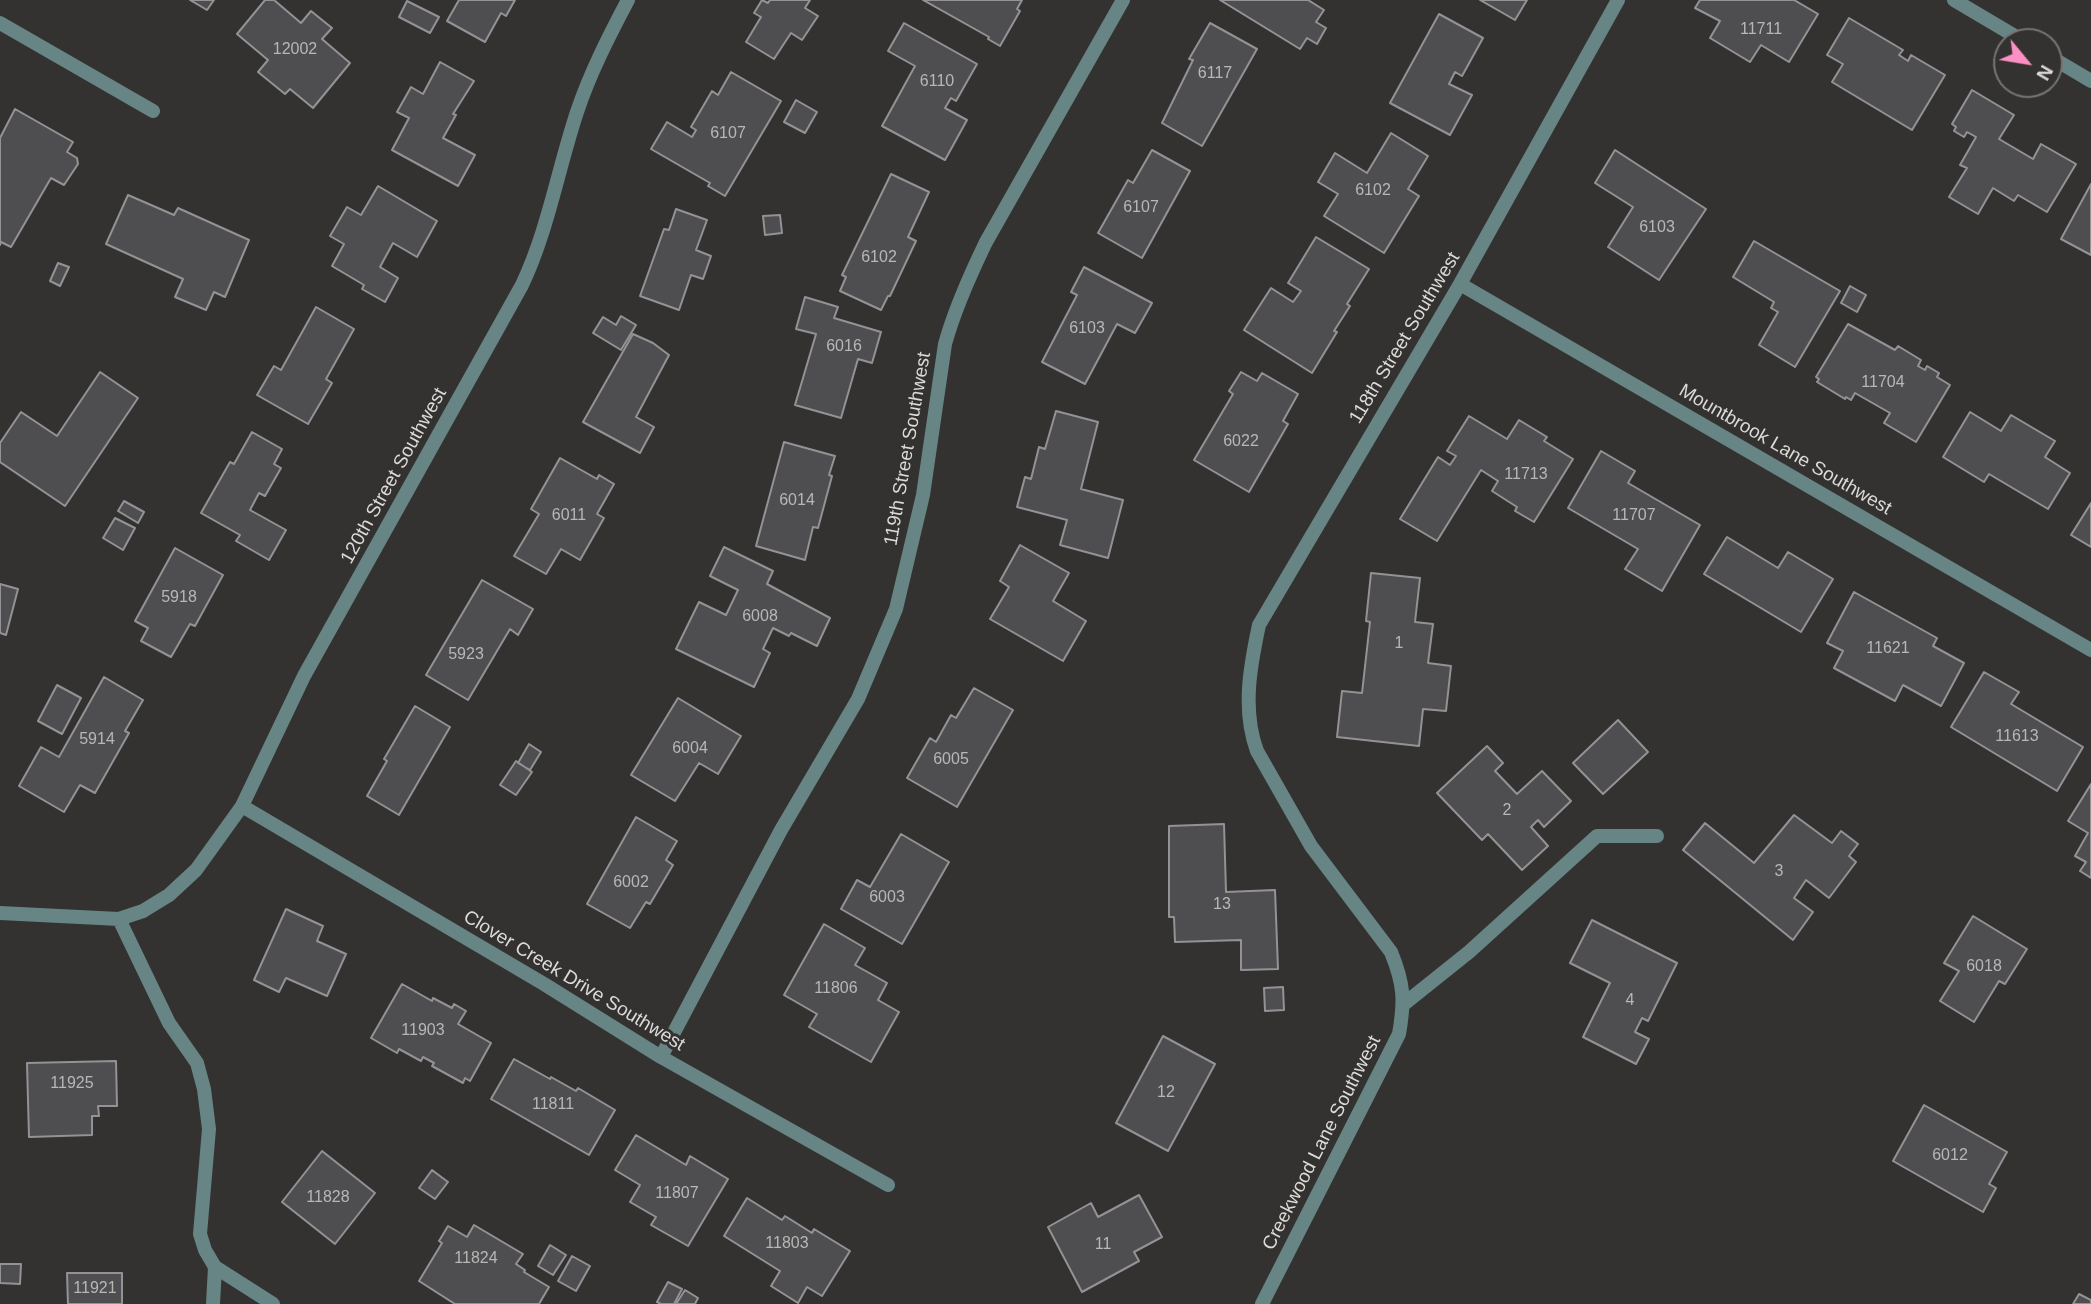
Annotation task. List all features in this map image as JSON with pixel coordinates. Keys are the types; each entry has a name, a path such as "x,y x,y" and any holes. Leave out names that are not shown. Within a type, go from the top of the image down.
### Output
{"street":[{"name":"120th Street Southwest","path":"119,919 143,911 169,895 196,870 242,806 304,676 522,285 535,257 578,111 599,56 628,0"},
{"name":"119th Street Southwest","path":"661,1057 781,830 858,699 896,609 923,495 945,344 951,324 970,274 986,242 1123,0"},
{"name":"118th Street Southwest","path":"1247,703 1252,655 1259,625 1460,284 1618,0"},
{"path":"1954,0 2001,28"},
{"path":"0,23 153,111"},
{"path":"2063,64 2091,81"},
{"name":"Mountbrook Lane Southwest","path":"1460,284 2091,650"},
{"name":"Creekwood Lane Southwest","path":"1247,703 1257,751 1311,846 1391,952 1399,971 1404,1004 1399,1034 1262,1304"},
{"name":"Clover Creek Drive Southwest","path":"242,806 544,984 661,1057 888,1185"},
{"path":"1404,1004 1469,952 1597,836 1657,836"},
{"path":"0,913 119,919 169,1023 197,1063 204,1089 209,1129 200,1234 215,1268 213,1304"},
{"path":"215,1268 273,1304"}],"building":[{"path":"190,0 214,0 207,10"},
{"path":"265,0 274,0 301,23 311,11 332,28 322,39 350,63 313,108 290,89 285,94 258,72 268,60 237,34"},
{"path":"459,0 515,0 506,16 501,13 485,42 447,21"},
{"path":"762,0 768,3 770,0 810,0 805,8 818,16 802,40 791,33 774,59 746,42 761,17 754,13"},
{"path":"923,0 1022,0 1017,9 1020,11 1000,46"},
{"path":"1220,0 1308,0 1324,10 1316,22 1326,28 1317,44 1307,38 1300,49"},
{"path":"1480,0 1527,0 1515,20"},
{"path":"1700,0 1794,0 1818,14 1789,62 1761,45 1750,62 1710,38 1720,21 1695,8"},
{"path":"407,1 439,17 430,33 399,17"},
{"path":"1439,14 1483,38 1462,76 1455,72 1449,84 1472,95 1450,135 1390,103"},
{"path":"1849,18 1903,50 1899,55 1908,61 1911,55 1945,75 1912,130 1832,82 1843,64 1827,55"},
{"path":"904,23 977,64 956,101 951,98 945,108 967,120 945,160 882,126 915,66 888,51"},
{"path":"1210,23 1257,49 1202,146 1162,123 1193,60 1189,59"},
{"path":"440,62 474,81 453,114 456,115 443,138 475,155 458,186 392,150 409,118 397,112 411,87 423,94"},
{"path":"731,72 781,101 725,196 708,186 710,183 651,149 667,122 692,137 696,130 691,127 712,91 718,95"},
{"path":"1972,90 2014,115 1999,139 2033,159 2041,144 2076,164 2047,212 2018,195 2014,201 1993,188 1978,214 1949,197 1967,168 1960,165 1976,137 1967,132 1964,137 1954,131 1956,127 1952,124"},
{"path":"796,100 817,112 805,133 784,122"},
{"path":"15,109 73,142 67,152 77,158 78,164 64,185 51,178 11,247 1,242 0,245 0,138"},
{"path":"1391,133 1428,156 1408,189 1419,196 1384,253 1324,216 1338,194 1318,182 1335,153 1367,173"},
{"path":"1152,150 1190,171 1142,258 1098,233 1128,180 1133,183"},
{"path":"1615,150 1706,209 1659,280 1608,247 1633,207 1595,183"},
{"path":"891,174 929,192 908,237 916,241 881,310 840,291 846,277 842,275"},
{"path":"2091,184 2091,255 2061,239"},
{"path":"378,186 437,221 417,257 393,243 380,267 398,278 385,302 362,289 364,285 332,266 344,244 330,236 347,207 361,215"},
{"path":"128,195 174,215 178,208 249,240 225,297 214,292 206,310 175,297 183,279 106,244"},
{"path":"676,209 707,220 696,250 711,256 703,279 691,275 679,310 640,296 664,229 669,230"},
{"path":"780,215 782,233 765,235 763,216"},
{"path":"1316,237 1369,269 1347,304 1350,306 1334,331 1337,332 1312,373 1244,330 1271,288 1293,302 1301,291 1288,283"},
{"path":"1754,241 1840,291 1795,367 1759,345 1778,312 1771,308 1774,302 1733,277"},
{"path":"58,263 69,267 60,286 50,281"},
{"path":"1084,267 1152,303 1135,333 1117,324 1085,384 1042,362 1077,295 1071,292"},
{"path":"1850,286 1866,295 1857,312 1841,303"},
{"path":"805,297 838,307 834,318 881,332 872,363 858,359 841,418 795,405 816,334 796,329"},
{"path":"316,307 354,329 326,379 332,383 308,424 257,395 274,366 281,370"},
{"path":"621,316 636,325 621,350 593,333 603,317 616,325"},
{"path":"1848,324 1895,350 1898,346 1921,360 1918,366 1925,370 1927,366 1939,373 1937,377 1950,385 1916,442 1884,423 1890,413 1855,393 1851,400 1846,397 1845,399 1817,382 1819,379 1816,377"},
{"path":"633,334 653,343 669,355 636,417 654,427 640,453 583,422"},
{"path":"100,372 138,398 65,506 0,462 0,443 21,412 57,436"},
{"path":"1241,372 1257,381 1262,373 1298,394 1283,421 1288,424 1249,492 1194,460 1233,394 1229,391"},
{"path":"1056,411 1098,422 1081,489 1123,500 1108,558 1060,545 1067,520 1017,507 1025,477 1031,479 1039,447 1045,449"},
{"path":"1970,412 2001,431 2011,415 2055,441 2045,457 2070,473 2048,509 1989,474 1984,482 1943,457"},
{"path":"1469,416 1507,439 1519,420 1547,437 1544,441 1573,459 1534,522 1515,511 1517,507 1492,491 1498,481 1481,470 1437,541 1400,519 1438,457 1450,465 1456,456 1447,451"},
{"path":"252,432 282,449 274,464 281,468 265,496 259,493 250,510 286,530 269,560 236,541 240,535 201,513 230,462 234,464"},
{"path":"784,442 835,456 818,528 813,527 805,560 756,546"},
{"path":"1601,451 1635,471 1628,483 1700,525 1662,591 1625,569 1638,549 1568,508"},
{"path":"560,458 597,479 599,475 614,484 597,514 604,518 580,560 561,549 546,574 514,556 539,514 531,509"},
{"path":"124,501 144,512 138,523 118,511"},
{"path":"2091,503 2091,547 2071,535"},
{"path":"115,518 135,528 123,550 103,538"},
{"path":"1727,537 1778,568 1788,552 1833,579 1801,632 1704,574"},
{"path":"1020,545 1069,573 1053,601 1086,621 1063,661 990,619 1009,587 1000,581"},
{"path":"724,547 773,571 767,584 830,618 817,646 791,633 789,636 773,628 763,649 770,653 754,687 676,649 699,602 726,615 738,590 710,576"},
{"path":"175,548 223,575 195,626 190,624 171,657 141,641 148,628 135,621"},
{"path":"1371,573 1420,578 1415,622 1433,624 1428,663 1451,666 1446,711 1423,709 1419,746 1337,737 1342,691 1362,693 1370,622 1366,621"},
{"path":"482,580 533,609 518,635 510,629 468,700 426,675"},
{"path":"0,584 18,589 6,635 0,633"},
{"path":"1854,592 1937,638 1933,646 1964,663 1941,706 1903,685 1895,701 1834,668 1843,651 1827,643"},
{"path":"1984,672 2019,692 2011,704 2083,747 2057,791 1951,727"},
{"path":"104,677 143,700 125,731 129,733 95,793 80,785 64,812 19,786 41,747 59,757"},
{"path":"57,685 81,698 62,734 38,721"},
{"path":"974,688 1013,710 957,807 907,778 930,738 936,742 951,715 956,718"},
{"path":"678,698 741,736 718,774 699,763 675,801 631,775"},
{"path":"415,706 450,727 399,815 367,796 387,761 384,759"},
{"path":"1618,720 1648,752 1603,794 1573,763"},
{"path":"529,744 541,752 530,770 518,763"},
{"path":"1487,746 1503,763 1495,771 1517,794 1542,771 1571,801 1544,827 1538,820 1531,827 1548,846 1522,870 1488,834 1482,840 1437,793"},
{"path":"516,761 532,772 516,795 500,785"},
{"path":"2091,784 2091,878 2080,871 2086,862 2075,856 2088,833 2068,821"},
{"path":"1794,815 1832,843 1841,831 1858,844 1849,856 1856,862 1829,898 1806,880 1794,898 1813,912 1793,940 1683,850 1705,823 1754,863"},
{"path":"636,817 677,841 666,860 673,865 650,904 646,902 630,928 587,904"},
{"path":"1224,824 1226,892 1275,890 1278,969 1241,970 1241,940 1175,942 1174,917 1169,917 1169,826"},
{"path":"901,834 949,862 902,944 841,909 857,880 870,887"},
{"path":"286,909 323,926 317,941 346,954 327,996 286,978 279,992 254,980"},
{"path":"1973,916 2027,949 2005,984 1999,981 1974,1022 1940,1001 1959,971 1944,963"},
{"path":"1592,920 1677,963 1648,1021 1642,1018 1635,1032 1649,1039 1636,1064 1583,1037 1610,983 1570,963"},
{"path":"824,924 865,948 855,965 887,983 878,1000 899,1012 871,1062 809,1027 817,1014 784,995"},
{"path":"402,984 432,1001 433,998 452,1008 454,1004 466,1011 458,1024 491,1043 470,1081 465,1078 463,1083 432,1066 434,1063 423,1057 421,1061 399,1049 397,1053 371,1038"},
{"path":"1283,987 1284,1010 1265,1011 1264,988"},
{"path":"1163,1036 1215,1064 1168,1151 1116,1123"},
{"path":"514,1059 576,1091 578,1088 615,1110 589,1155 491,1099"},
{"path":"116,1061 117,1106 98,1106 99,1116 92,1116 92,1135 29,1137 27,1063"},
{"path":"1924,1105 2007,1152 1989,1184 1996,1188 1983,1212 1893,1161"},
{"path":"636,1135 686,1165 690,1156 728,1179 688,1246 651,1225 656,1217 630,1202 640,1185 615,1170"},
{"path":"322,1151 375,1193 335,1244 282,1202"},
{"path":"432,1170 448,1182 435,1199 419,1188"},
{"path":"1139,1195 1162,1237 1134,1252 1139,1261 1082,1292 1048,1227 1091,1203 1098,1217"},
{"path":"747,1198 782,1220 785,1216 812,1233 814,1229 850,1251 822,1296 807,1287 798,1303 771,1286 780,1271 724,1236"},
{"path":"474,1225 523,1254 516,1264 549,1287 539,1304 455,1304 419,1281 442,1243 439,1241 448,1226 467,1237"},
{"path":"550,1245 566,1255 553,1275 538,1266"},
{"path":"572,1256 590,1266 576,1291 558,1281"},
{"path":"0,1264 21,1264 20,1284 0,1283"},
{"path":"67,1273 122,1273 122,1304 68,1304"},
{"path":"668,1282 682,1289 674,1304 661,1304 657,1302"},
{"path":"685,1290 698,1298 695,1304 676,1304"},
{"path":"2079,1294 2091,1300 2091,1304 2073,1304"}]}
